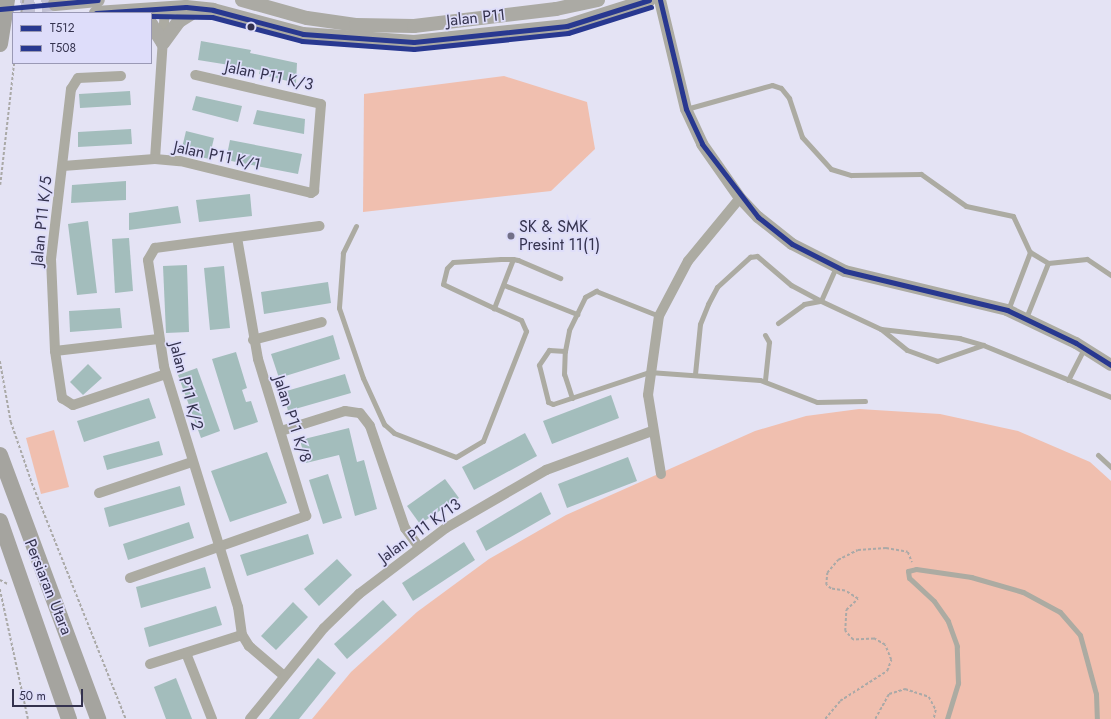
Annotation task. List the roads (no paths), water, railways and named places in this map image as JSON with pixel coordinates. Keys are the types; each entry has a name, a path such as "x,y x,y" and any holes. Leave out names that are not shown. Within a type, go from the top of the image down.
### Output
{"main road":[{"path":"0,44 7,0"},
{"path":"55,4 98,0"},
{"name":"Jalan P11","path":"242,0 308,18 356,25 414,26 556,9 598,0"},
{"name":"Jalan P11","path":"138,12 164,3 198,8 303,34 414,42 567,26 649,0"},
{"path":"152,26 162,43 179,21 198,8"},
{"name":"Persiaran Utara","path":"0,455 24,527 77,657 98,719"},
{"name":"Persiaran Utara","path":"0,521 69,719"},
{"path":"77,657 110,719"}],"street":[{"path":"660,0 686,109 702,144 740,198 792,244 836,267 893,285 1007,310 1085,348 1111,365"},
{"path":"154,159 164,3"},
{"name":"Jalan P11 K/3","path":"195,75 321,104 314,191"},
{"name":"Jalan P11 K/5","path":"121,76 78,78 74,82 51,259 55,351 62,398 73,405 166,374"},
{"name":"Jalan P11 K/1","path":"63,166 154,159 180,161 311,193 314,191"},
{"path":"661,474 652,431 649,372 659,316 688,261 740,198"},
{"name":"Jalan P11 K/2","path":"283,675 249,646 242,635 220,548 192,462 166,374 158,339 150,253 155,248 320,226"},
{"name":"Jalan P11 K/8","path":"220,548 306,516 254,340 237,238"},
{"path":"254,340 322,322"},
{"path":"55,351 158,339"},
{"path":"281,431 346,411 360,413 370,426 405,528 419,547"},
{"name":"Jalan P11 K/13","path":"250,719 283,675 359,594 419,547 488,502 546,470 652,431"},
{"path":"99,493 192,462"},
{"path":"130,578 220,548"},
{"path":"150,664 242,635"},
{"path":"186,653 212,719"}],"lane":[{"path":"686,109 772,85 781,88 789,98 802,137 831,169 851,175 921,174 966,206 1013,216 1030,252 1048,264 1087,259 1111,275"},
{"path":"356,226 343,253 338,304 362,378 384,424 394,432 456,457 483,441 526,331 521,320 446,287 443,281 447,268 453,262 513,259 560,278"},
{"path":"1007,310 1030,252"},
{"path":"695,374 700,324 708,304 717,287 750,257 757,256 791,285 881,329 912,353 937,361 983,345"},
{"path":"494,308 513,259"},
{"path":"1026,318 1048,264"},
{"path":"821,301 836,267"},
{"path":"504,284 577,314"},
{"path":"572,398 564,374 565,351 577,314 585,297 596,291 659,316"},
{"path":"778,323 804,304 821,301"},
{"path":"881,329 959,338 983,345 1111,397"},
{"path":"765,335 769,342 765,381"},
{"path":"1068,380 1085,348"},
{"path":"565,351 549,350 539,365 540,378 551,404 649,372 695,374 765,381 817,402 865,401"},
{"path":"1098,455 1111,467"},
{"path":"947,719 958,683 957,646 948,621 934,601 909,578 908,571 916,569 971,577 1023,592 1060,612 1080,634 1096,694 1097,719"}],"tunnel":[{"path":"0,9 55,4"}],"place":[{"name":"SK & SMK Presint 11(1)","path":"511,236"}]}
